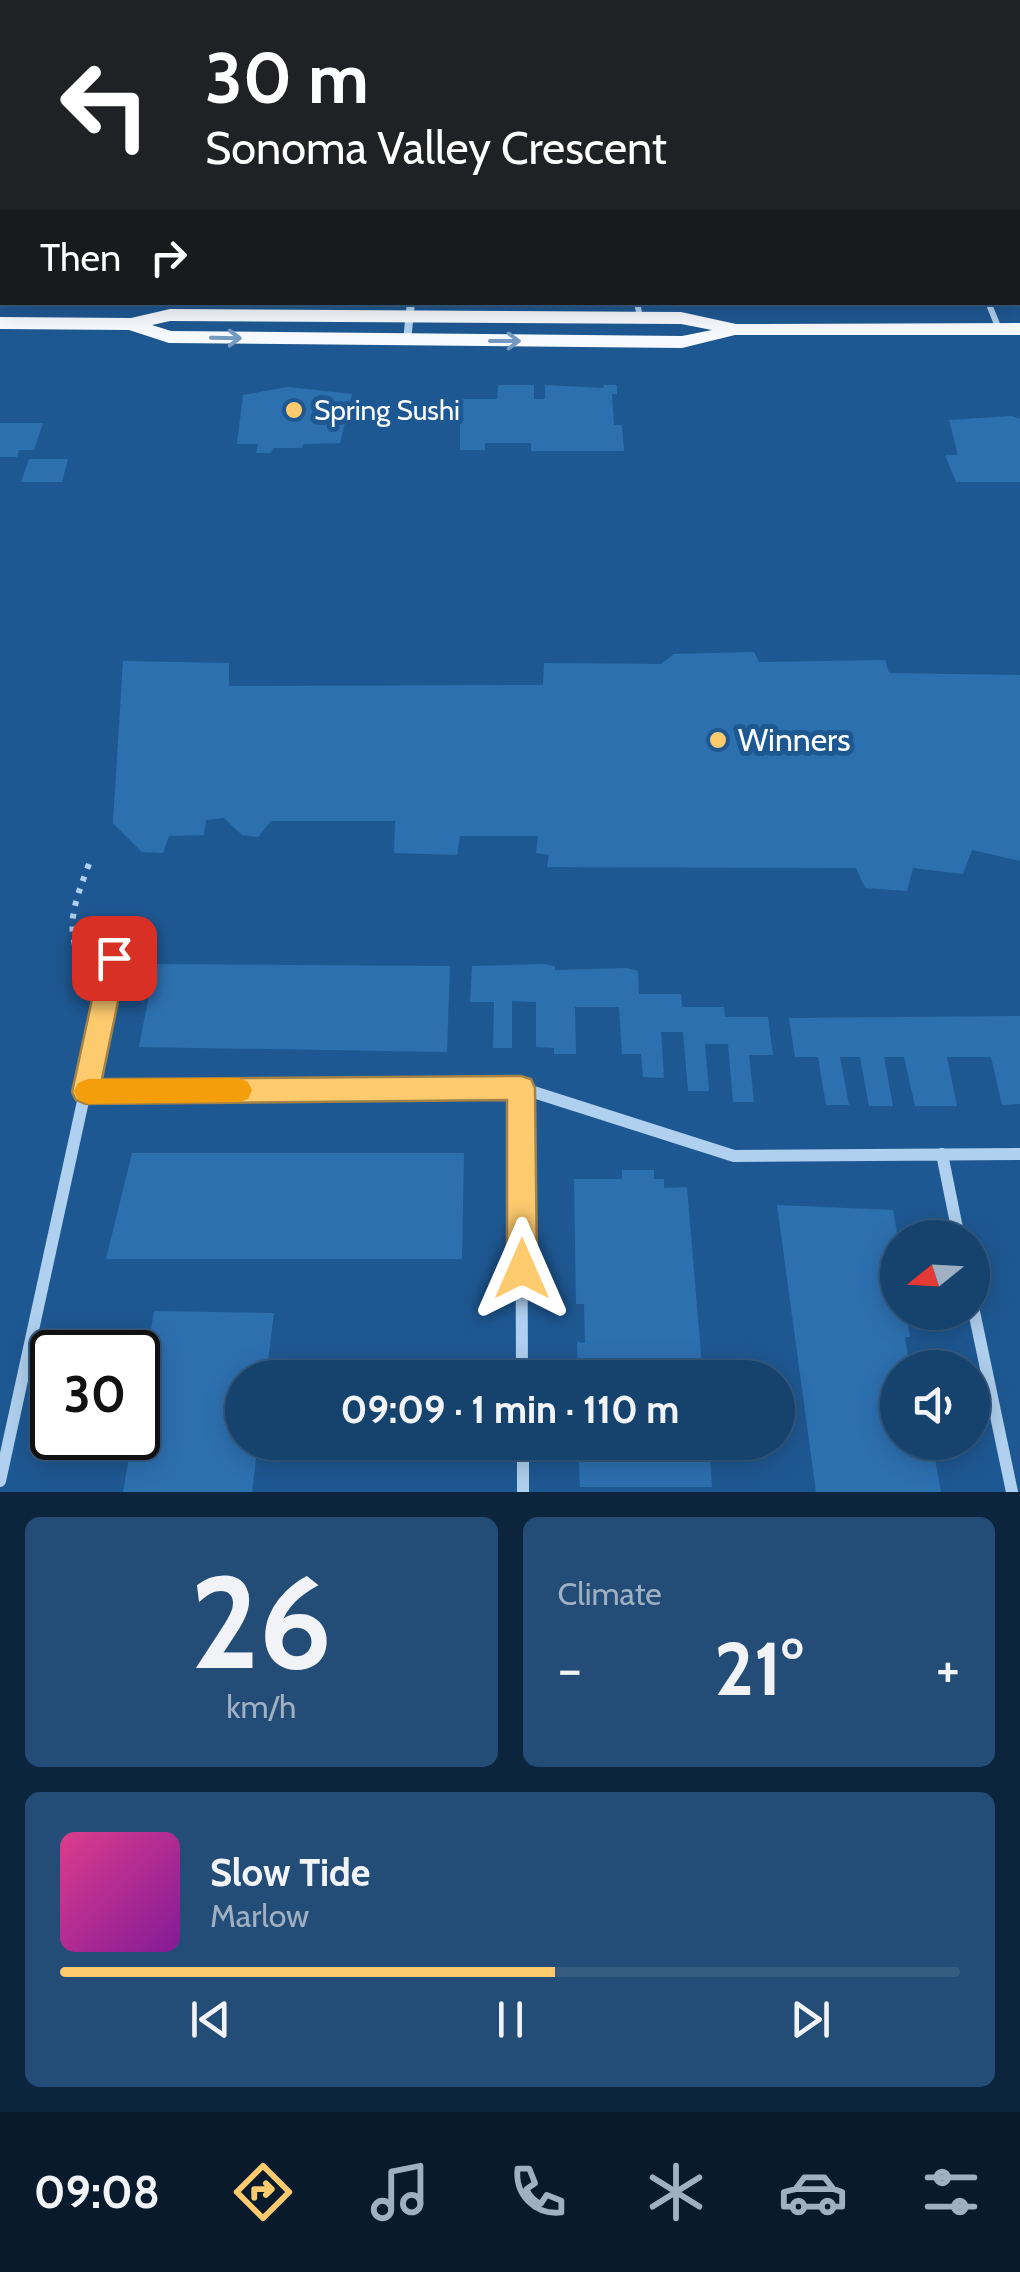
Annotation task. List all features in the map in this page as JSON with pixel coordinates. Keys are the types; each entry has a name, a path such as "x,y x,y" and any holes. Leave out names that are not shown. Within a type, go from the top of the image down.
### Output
{"main road":[{"path":"0,323 131,324 170,315 411,310 638,310 736,330"},
{"path":"131,324 169,337 682,342 736,330 1020,329"}],"street":[{"path":"407,340 411,310"},
{"path":"0,1481 114,958"},
{"path":"86,1092 521,1088 734,1156 1020,1154"},
{"path":"521,1088 522,1360"},
{"path":"942,1154 955,1220"},
{"path":"978,1330 1012,1492"},
{"path":"522,1460 523,1492"}],"lane":[{"path":"989,305 999,329"}],"path":[{"path":"88,864 67,932 74,956 107,988"}],"building":[{"path":"498,385 534,385 534,399 545,399 545,385 617,385 617,394 612,394 614,425 622,425 624,451 531,451 531,443 485,443 485,450 460,450 460,399 497,399"},
{"name":"Spring Sushi","path":"288,387 352,394 340,443 273,448 271,453 256,453 258,444 237,444 243,395"},
{"path":"1011,416 1020,419 1020,482 956,482 945,455 958,455 949,420"},
{"path":"0,423 43,423 34,450 19,450 17,457 0,457"},
{"path":"29,459 68,459 62,482 21,482"},
{"path":"754,652 759,662 885,660 889,673 1020,675 1020,861 972,850 963,874 913,868 907,891 865,888 856,868 547,867 549,855 536,853 538,836 460,836 457,855 394,853 395,821 271,821 258,837 242,835 224,818 206,820 204,835 169,836 163,853 142,852 113,823 123,661 229,663 229,686 543,685 544,663 661,664 674,654"},
{"path":"155,964 450,966 447,1052 139,1047"},
{"path":"472,966 555,966 555,970 627,968 638,971 639,994 681,994 682,1007 724,1007 725,1017 768,1017 773,1055 749,1055 754,1102 733,1102 728,1044 705,1044 709,1091 688,1091 683,1032 661,1032 664,1078 643,1077 641,1054 622,1054 619,1007 575,1007 576,1054 554,1054 554,1048 536,1047 536,1002 512,1001 512,1048 493,1048 494,1002 470,1002"},
{"path":"1020,1016 1020,1104 1002,1105 991,1057 947,1057 957,1106 915,1106 904,1057 884,1057 893,1106 869,1106 860,1057 840,1057 849,1105 826,1105 818,1057 795,1057 789,1018"},
{"path":"132,1153 464,1153 462,1259 106,1259"},
{"path":"622,1170 654,1170 654,1179 664,1179 664,1188 687,1187 701,1360 578,1360 577,1342 585,1343 584,1304 576,1304 574,1179 622,1179"},
{"path":"777,1205 893,1210 895,1220 880,1220 880,1330 909,1330 910,1337 905,1337 907,1350 880,1350 880,1460 935,1460 941,1492 816,1492"},
{"path":"154,1311 274,1313 268,1360 225,1360 225,1460 256,1460 252,1492 123,1492 128,1460 160,1460 160,1330 151,1330"},
{"path":"579,1460 710,1460 712,1487 580,1487"}],"slow traffic":[{"path":"88,1091 239,1090"}],"place":[{"name":"Spring Sushi","path":"294,410"},
{"name":"Winners","path":"718,740"}],"route":[{"path":"114,958 86,1092 521,1088 522,1269"}]}
